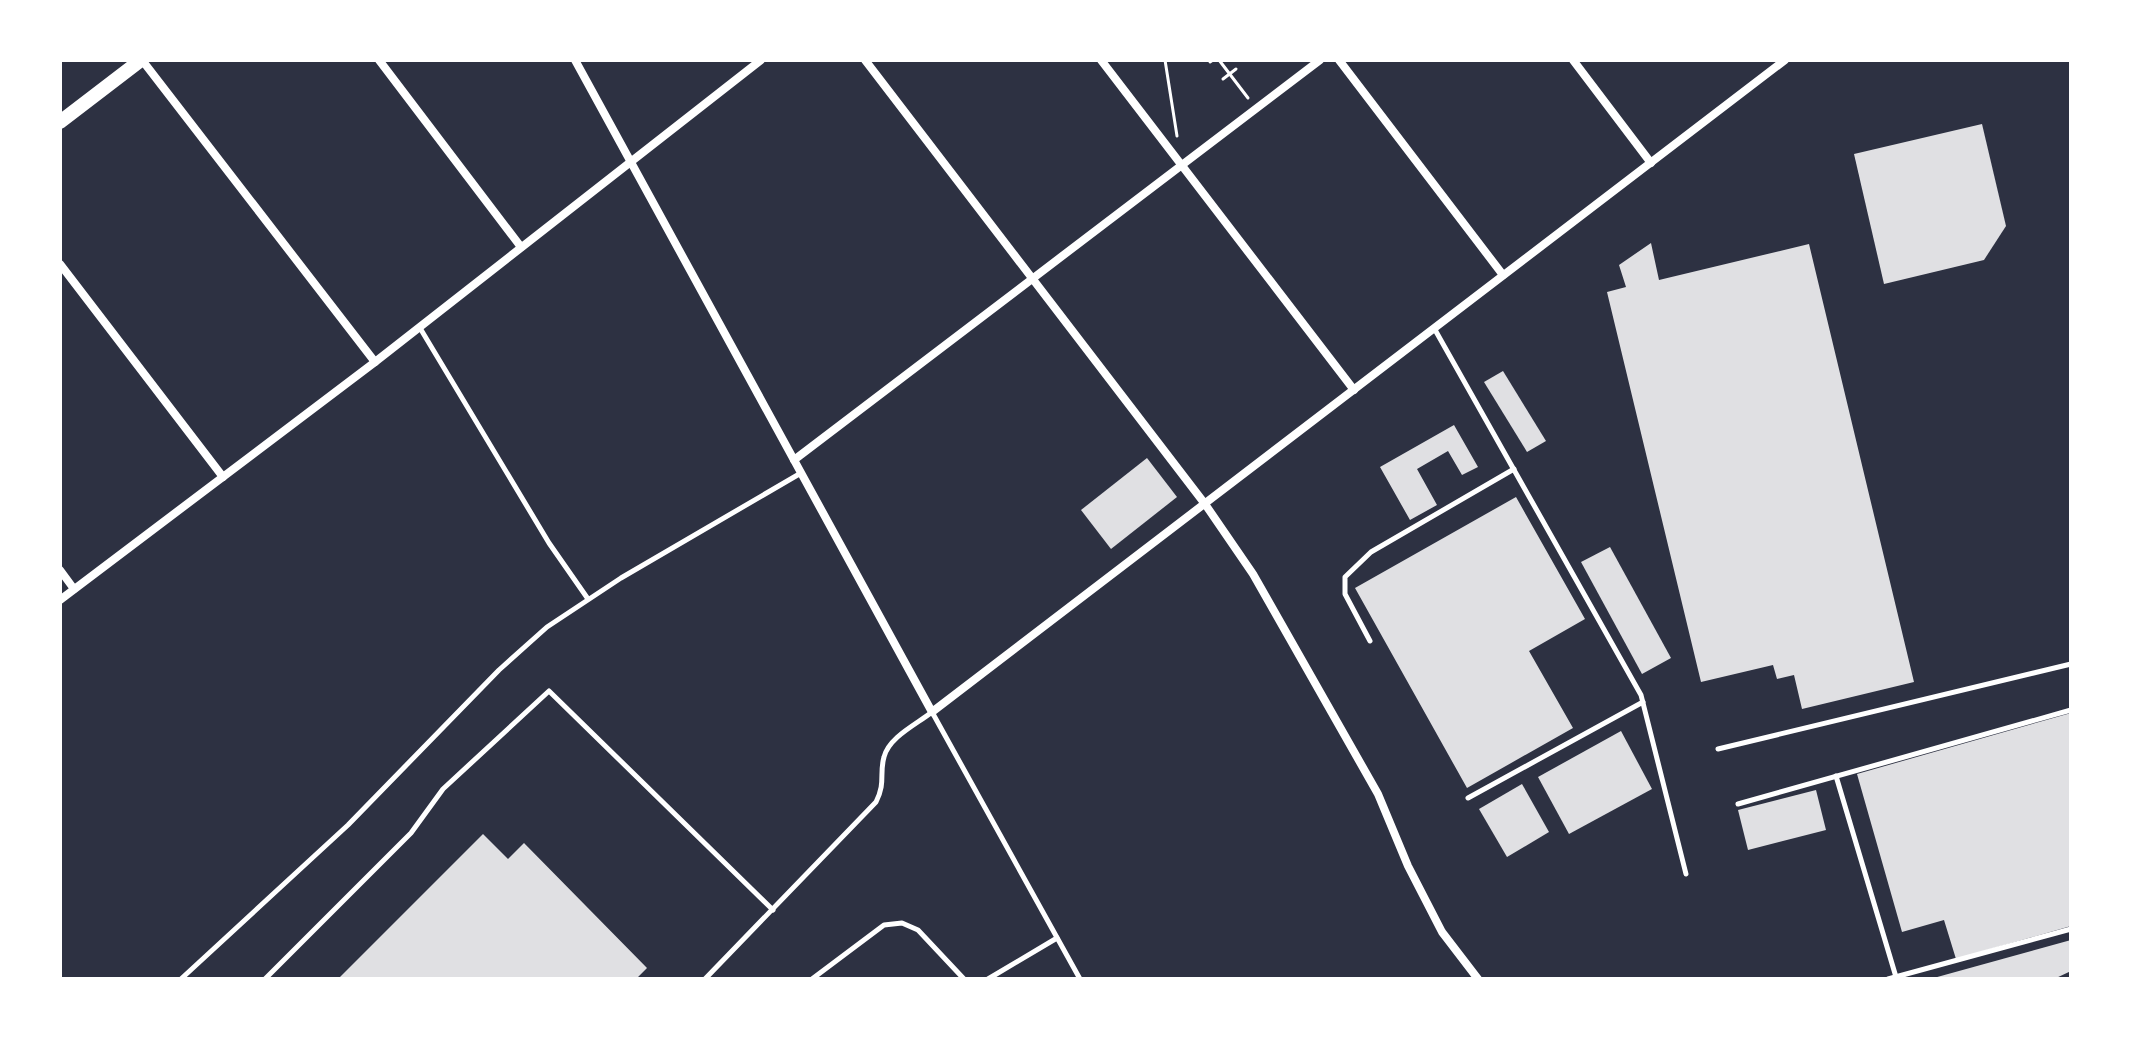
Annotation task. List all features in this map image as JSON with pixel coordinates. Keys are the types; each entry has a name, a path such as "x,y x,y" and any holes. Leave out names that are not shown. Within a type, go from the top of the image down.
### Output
{"street":[{"path":"60,122 141,60 375,362"},
{"path":"379,60 521,247"},
{"path":"575,60 932,712 1785,60"},
{"path":"60,600 375,362 761,60"},
{"path":"865,60 1205,504 1253,574 1378,794 1408,866 1442,932 1478,979"},
{"path":"1101,60 1354,390"},
{"path":"794,460 1320,60"},
{"path":"1339,60 1503,275"},
{"path":"1573,60 1651,163"},
{"path":"60,264 223,477"},
{"path":"60,570 74,589"}],"lane":[{"path":"420,327 549,543 588,599"},
{"path":"1434,328 1641,695 1686,874"},
{"path":"1370,641 1345,594 1345,577 1371,552 1514,469"},
{"path":"181,979 348,825 499,670 547,627 588,599 801,473"},
{"path":"1718,749 2071,664"},
{"path":"265,979 411,833 443,789 549,691 773,910"},
{"path":"1468,798 1643,702"},
{"path":"1738,804 2071,710"},
{"path":"705,979 876,802 883,788 884,756 895,740 932,712 1080,979"},
{"path":"1836,776 1896,977"},
{"path":"812,979 884,925 902,923 918,930 964,979"},
{"path":"1888,979 2071,929"},
{"path":"988,979 1057,938"}],"path":[{"path":"1165,60 1181,164"},
{"path":"1214,61 1229,74 1256,108"},
{"path":"1223,79 1236,69"}],"building":[{"path":"1982,124 2006,226 1984,260 1884,284 1854,154"},
{"path":"1651,243 1659,280 1809,244 1914,682 1802,709 1794,675 1777,679 1773,665 1701,682 1607,292 1626,287 1619,265"},
{"path":"1503,371 1546,441 1527,452 1484,382"},
{"path":"1454,425 1478,467 1462,475 1448,451 1417,469 1437,505 1410,520 1380,467"},
{"path":"1147,458 1177,497 1111,549 1081,510"},
{"path":"1516,497 1585,619 1529,651 1573,728 1467,788 1355,588"},
{"path":"1610,547 1671,658 1642,674 1581,562"},
{"path":"2071,713 2071,926 1956,959 1944,920 1902,932 1857,774"},
{"path":"1621,731 1652,789 1569,834 1538,777"},
{"path":"1522,784 1549,832 1507,857 1479,809"},
{"path":"1816,790 1826,830 1748,850 1738,810"},
{"path":"483,834 508,859 524,843 647,968 636,979 338,979"},
{"path":"2071,940 2071,971 2054,979 1930,979"}]}
